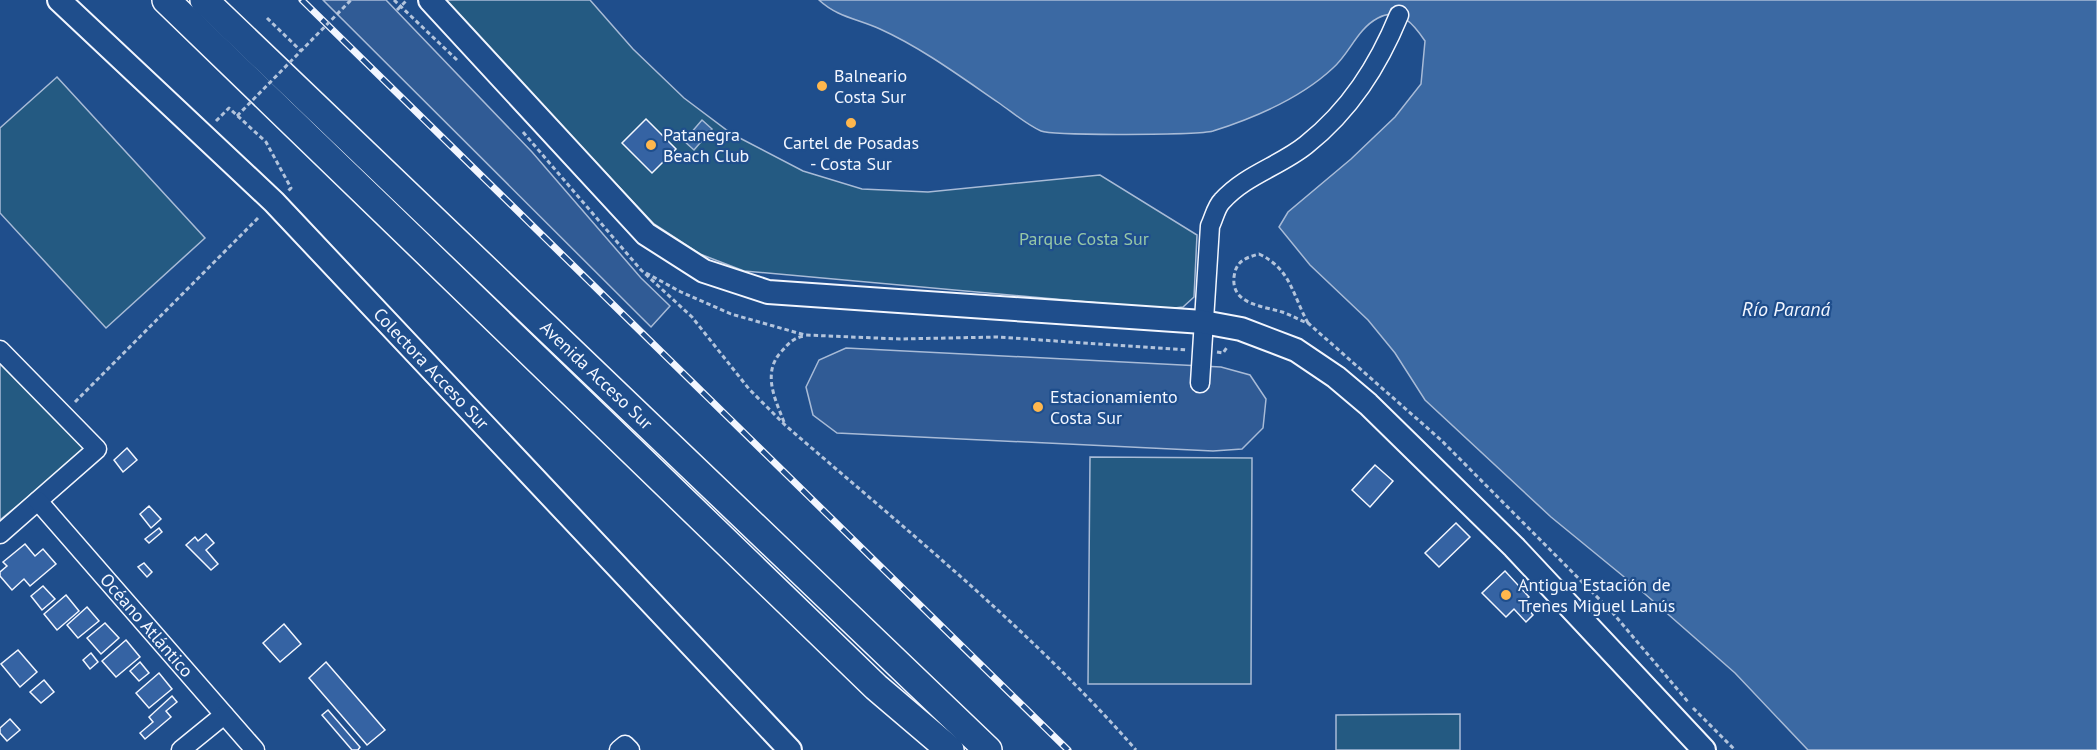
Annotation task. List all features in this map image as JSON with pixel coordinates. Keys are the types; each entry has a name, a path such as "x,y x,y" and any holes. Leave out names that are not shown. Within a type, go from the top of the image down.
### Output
{"highway":[{"name":"Avenida Acceso Sur","path":"166,0 876,687 950,750"},
{"name":"Avenida Acceso Sur","path":"204,0 988,750"},
{"path":"876,687 925,750"}],"main road":[{"name":"Colectora Acceso Sur","path":"59,0 274,202 790,750"},
{"path":"430,0 645,234 704,271 768,292 1203,322 1241,329 1296,350 1336,376 1368,404 1514,547 1632,676 1704,750"},
{"path":"1632,676 1684,750"}],"street":[{"path":"1200,383 1200,352 1210,226 1220,202 1241,183 1306,145 1338,114 1363,87 1384,51 1399,15"},
{"path":"0,350 97,449 0,534"},
{"name":"Océano Atlántico","path":"38,501 255,750"},
{"path":"182,750 224,715"}],"path":[{"path":"237,116 351,0"},
{"path":"394,0 460,63"},
{"path":"397,10 406,1"},
{"path":"267,18 301,51"},
{"path":"63,414 274,202 291,188 266,142 230,108 214,123"},
{"path":"523,131 641,270 692,317 749,389 785,425 1028,639 1082,691 1136,750"},
{"path":"1259,254 1276,262 1289,281 1308,323 1283,312 1261,307 1236,293 1233,285 1235,268 1244,259 1259,254"},
{"path":"641,270 681,292 731,314 805,335 900,339 997,337 1223,353 1261,307"},
{"path":"785,425 770,377 776,357 790,341 805,335"}],"green space":[{"name":"Parque Costa Sur","path":"443,0 590,0 633,49 684,98 732,134 803,171 862,189 928,192 1100,175 1197,235 1194,297 1183,307 1166,309 744,271 700,254 654,224"},
{"path":"57,77 205,238 106,328 0,213 0,128"},
{"path":"0,361 87,449 0,520"},
{"path":"1090,457 1252,458 1251,684 1088,684"},
{"path":"1460,714 1460,750 1336,750 1336,715"}],"shaded area":[{"path":"323,0 386,0 532,152 641,278 670,306 651,327"},
{"name":"Estacionamiento Costa Sur","path":"846,348 1221,367 1250,375 1266,399 1263,428 1242,449 1213,451 837,433 813,415 806,387 819,360"}],"water":[{"name":"Río Paraná","path":"819,0 2097,0 2097,750 1808,750 1735,673 1645,594 1551,517 1425,400 1395,353 1368,320 1310,265 1279,227 1288,212 1351,159 1395,117 1421,84 1425,41 1406,19 1393,14 1378,18 1364,28 1333,68 1307,89 1276,106 1229,126 1202,132 1071,134 1041,131 911,45 880,29 840,14"},
{"path":"702,120 712,129 694,150 684,141"}],"building":[{"path":"646,119 676,149 652,173 622,143"},
{"path":"127,448 137,460 123,472 114,460"},
{"path":"1375,465 1393,481 1370,507 1352,490"},
{"path":"149,506 161,519 151,528 140,514"},
{"path":"1456,523 1470,537 1439,567 1425,553"},
{"path":"159,528 162,532 149,543 145,539"},
{"path":"206,534 214,543 206,550 218,564 211,570 186,545 195,537 198,541"},
{"path":"25,544 35,556 43,549 56,564 30,586 24,579 12,590 0,576 0,572 7,566 3,562"},
{"path":"144,563 152,572 147,577 138,567"},
{"name":"Antigua Estación de Trenes Miguel Lanús","path":"1505,571 1529,597 1522,603 1533,615 1526,622 1514,609 1506,617 1482,593"},
{"path":"43,586 55,599 42,610 31,596"},
{"path":"66,595 79,611 57,630 44,614"},
{"path":"87,607 99,621 78,638 67,625"},
{"path":"105,623 119,638 101,654 87,638"},
{"path":"284,624 301,644 280,662 263,643"},
{"path":"126,640 140,657 116,677 102,661"},
{"path":"18,650 37,672 20,687 1,664"},
{"path":"91,653 98,662 90,669 83,660"},
{"path":"140,662 149,673 139,681 130,671"},
{"path":"326,662 385,730 367,745 309,678"},
{"path":"159,673 172,689 149,708 136,693"},
{"path":"44,680 54,692 41,703 30,692"},
{"path":"172,696 177,702 166,711 171,717 145,739 140,733 153,722 149,717"},
{"path":"328,710 360,747 358,750 352,750 322,715"},
{"path":"10,719 20,730 7,741 0,733 0,728"}],"railway":[{"path":"302,0 1068,750"}],"place":[{"name":"Balneario Costa Sur","path":"822,86"},
{"name":"Cartel de Posadas - Costa Sur","path":"851,123"},
{"name":"Patanegra Beach Club","path":"651,145"},
{"name":"Estacionamiento Costa Sur","path":"1038,407"},
{"name":"Antigua Estación de Trenes Miguel Lanús","path":"1506,595"}]}
